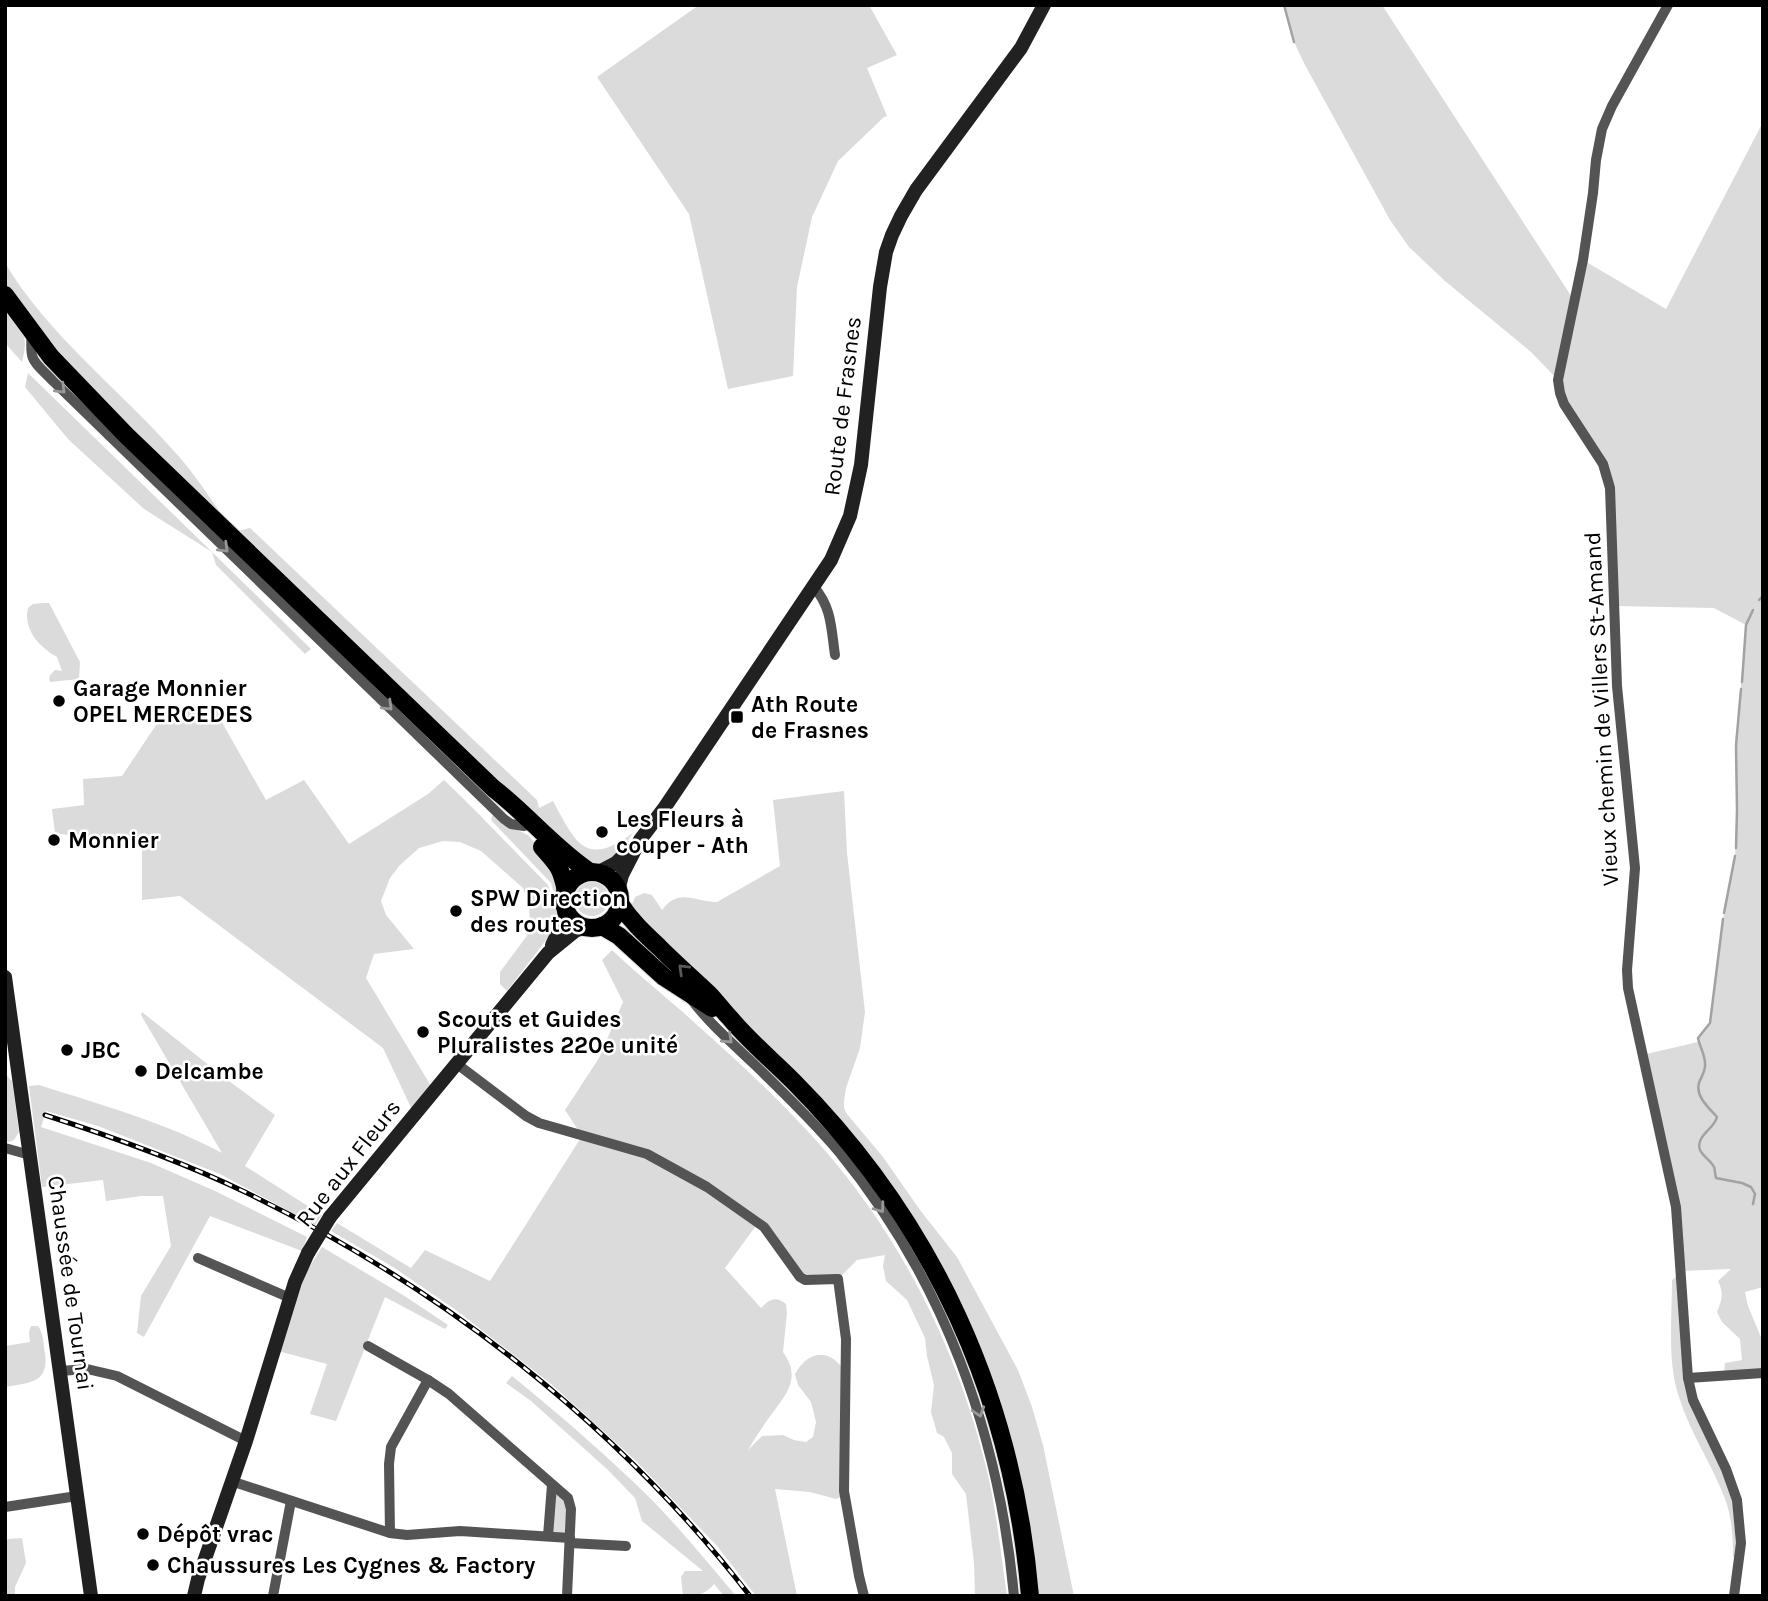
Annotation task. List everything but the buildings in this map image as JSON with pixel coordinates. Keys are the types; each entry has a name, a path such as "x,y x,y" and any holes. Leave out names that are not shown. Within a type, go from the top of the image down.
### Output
{"main road":[{"name":"Route de Frasnes","path":"593,872 616,863 640,840 665,807 814,587 839,545 850,516 861,465 880,287 892,235 916,190 1021,48 1044,5"},
{"path":"5,295 51,357 126,436 569,858 610,879 631,920 717,1002 859,1154 902,1215 946,1290 972,1347 994,1409 1020,1514 1030,1596"},
{"path":"493,788 558,864 562,872 567,913 575,922 619,936 649,964 682,989 730,1018"},
{"name":"Route de Frasnes","path":"619,897 622,874 640,840"},
{"path":"565,899 575,878 593,872"},
{"path":"594,927 614,918 619,897"},
{"name":"Rue aux Fleurs","path":"548,953 564,919 565,899"},
{"name":"Rue aux Fleurs","path":"194,1596 290,1298 308,1253 330,1217 548,953 575,931 594,927"},
{"name":"Chaussée de Tournai","path":"5,977 11,1057 30,1155 91,1596"}],"street":[{"name":"Vieux chemin de Villers St-Amand","path":"1668,5 1602,129 1583,260 1558,380 1564,404 1603,464 1610,488 1617,686 1635,868 1628,988 1676,1207 1688,1378 1693,1400 1726,1469 1737,1500 1741,1543 1734,1596"},
{"path":"32,333 32,358 53,381 504,819 511,824 524,826"},
{"path":"814,587 828,607 835,655"},
{"path":"682,989 702,1014 776,1085 838,1151 890,1221 913,1261 941,1314 981,1417 1006,1526 1014,1596"},
{"path":"457,1064 539,1123 647,1154 706,1187 764,1227 800,1277 805,1280 838,1279 846,1339 844,1491 864,1596"},
{"path":"5,1148 30,1155"},
{"path":"198,1258 290,1298"},
{"path":"368,1346 428,1381 470,1412 568,1498 570,1540 567,1596"},
{"path":"60,1371 87,1369 117,1376 246,1441"},
{"path":"1688,1378 1763,1373"},
{"path":"390,1533 388,1464 391,1447 428,1381"},
{"path":"231,1481 390,1533 407,1535 460,1531 548,1536 626,1546"},
{"path":"548,1536 552,1485"},
{"path":"5,1507 78,1496"},
{"path":"273,1596 291,1501"}],"shaded area":[{"path":"699,5 869,5 897,55 867,68 887,116 838,161 812,217 797,287 793,376 728,389 689,214 597,77"},
{"path":"1284,5 1382,5 1575,302 1583,260 1666,309 1763,122 1763,1287 1745,1292 1763,1342 1763,1370 1724,1373 1725,1363 1742,1360 1740,1339 1722,1322 1717,1312 1722,1296 1718,1281 1731,1269 1681,1271 1679,1226 1642,1055 1698,1042 1698,1038 1710,1023 1723,919 1735,856 1736,745 1746,625 1714,608 1613,606 1608,480 1569,413 1558,380 1531,352 1445,281 1409,247 1390,220 1305,65 1294,42"},
{"path":"5,263 63,338 181,458 228,523 130,433 38,331 5,284"},
{"path":"5,309 20,328 24,338 22,362 5,343"},
{"path":"28,373 208,548 311,649 305,654 216,565 212,552 144,509 68,439 25,387"},
{"path":"250,528 537,800 539,808 553,801 568,829 584,846 603,849 633,833 617,856 606,863 592,866 495,778 239,531"},
{"path":"49,603 80,662 79,679 50,682 55,670 62,671 57,657 34,637 27,616 28,608 33,604"},
{"path":"168,707 217,708 224,726 266,800 304,780 349,844 428,794 444,780 548,885 551,895 558,903 559,918 556,927 507,991 500,984 500,972 530,928 529,904 523,888 481,851 460,842 443,841 419,848 390,878 381,901 386,915 414,949 374,954 366,978 434,1091 414,1114 383,1048 180,896 142,900 142,847 55,833 52,809 84,805 83,779 122,776"},
{"path":"844,791 847,853 865,1012 860,1048 846,1088 844,1108 957,1257 1018,1370 1043,1445 1074,1596 1038,1596 1029,1528 1016,1463 999,1400 976,1338 949,1280 917,1223 879,1167 827,1104 633,912 635,897 644,893 652,895 662,910 668,903 681,897 717,902 780,866 773,800"},
{"path":"496,815 507,825 528,835 557,868 559,892 553,890 551,883 491,820 492,816"},
{"path":"592,882 604,887 609,899 604,911 592,916 580,911 575,899 580,887"},
{"path":"612,950 729,1053 807,1130 851,1182 902,1259 925,1300 944,1343 976,1430 991,1490 1007,1596 975,1596 966,1494 952,1474 952,1453 944,1437 937,1433 931,1412 934,1385 925,1338 907,1300 886,1281 883,1266 885,1255 857,1260 838,1279 805,1280 758,1223 725,1268 761,1308 773,1300 786,1304 783,1352 789,1362 791,1381 784,1397 748,1450 762,1436 783,1435 806,1442 813,1437 816,1422 811,1402 798,1385 795,1374 807,1360 814,1356 827,1356 846,1374 841,1497 836,1499 810,1492 775,1489 797,1596 756,1596 717,1546 636,1461 550,1383 456,1310 393,1267 331,1231 337,1223 411,1268 425,1250 490,1281 582,1136 565,1110 599,1058 623,1002 602,960"},
{"path":"142,1012 275,1115 245,1166 322,1215 315,1225 220,1174 98,1126 46,1111 41,1127 151,1163 215,1191 307,1237 302,1251 210,1216 144,1337 137,1333 141,1296 171,1246 163,1196 106,1201 103,1180 42,1187 29,1086 39,1085 132,1115 178,1132 222,1153 141,1015"},
{"path":"5,1074 12,1081 19,1132 14,1140 9,1142 5,1141"},
{"path":"322,1247 448,1325 445,1329 385,1297 336,1421 310,1414 327,1364 274,1350 290,1298"},
{"path":"1680,1274 1684,1377 1729,1486 1733,1502 1737,1558 1733,1557 1732,1528 1725,1499 1689,1423 1675,1383 1671,1339 1672,1280"},
{"path":"31,1326 38,1326 42,1336 44,1371 36,1380 5,1387 5,1346 30,1342"},
{"path":"512,1376 584,1437 654,1502 736,1596 724,1596 714,1584 700,1594 683,1596 681,1577 685,1571 703,1571 642,1521 635,1498 608,1470 531,1401 506,1383"},
{"path":"552,1485 568,1498 570,1538 548,1536"},
{"path":"22,1538 26,1563 15,1587 15,1596 5,1596 5,1542 8,1539"}],"waterway":[{"path":"1284,5 1294,42"},
{"path":"1759,600 1763,596"},
{"path":"1742,682 1746,625 1753,610"},
{"path":"1736,848 1736,745 1741,689"},
{"path":"1724,913 1735,856"},
{"path":"1723,919 1710,1023 1698,1038 1705,1062 1699,1093 1703,1102 1717,1117 1701,1139 1699,1148 1714,1167 1716,1178 1751,1187 1755,1194 1753,1204"}],"railway":[{"path":"45,1115 147,1150 247,1193 319,1230 389,1271 456,1316 521,1365 584,1418 643,1474 698,1533 750,1596"}],"place":[{"name":"Garage Monnier OPEL MERCEDES","path":"59,701"},
{"name":"Ath Route de Frasnes","path":"737,717"},
{"name":"Les Fleurs à couper - Ath","path":"602,832"},
{"name":"Monnier","path":"54,840"},
{"name":"SPW Direction des routes","path":"456,911"},
{"name":"Scouts et Guides Pluralistes 220e unité","path":"423,1032"},
{"name":"JBC","path":"67,1050"},
{"name":"Delcambe","path":"141,1071"},
{"name":"Dépôt vrac","path":"143,1534"},
{"name":"Chaussures Les Cygnes & Factory","path":"153,1565"}]}
